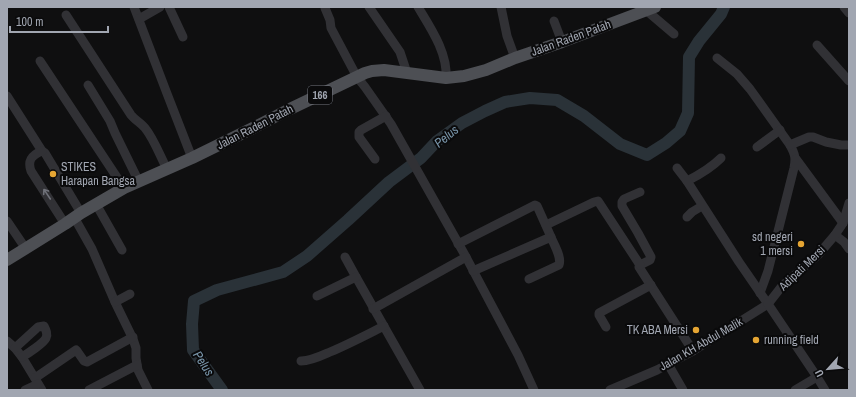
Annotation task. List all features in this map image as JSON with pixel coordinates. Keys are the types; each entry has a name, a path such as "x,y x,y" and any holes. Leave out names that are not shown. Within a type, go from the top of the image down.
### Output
{"main road":[{"name":"Jalan Raden Patah","path":"7,260 124,188 192,158 372,71 384,70 446,78 464,76 486,70 644,10"}],"street":[{"path":"134,7 192,158"},
{"path":"139,19 160,7"},
{"path":"168,7 183,37"},
{"path":"369,7 400,52 407,73"},
{"path":"418,7 438,42 444,62 446,78"},
{"path":"501,7 507,36 515,58"},
{"path":"844,7 849,13"},
{"path":"325,8 330,20 331,28 357,77 386,116 466,257 518,355 534,390"},
{"path":"644,10 674,34"},
{"path":"66,15 131,115 148,132 167,169"},
{"path":"554,21 562,42"},
{"path":"817,45 849,82"},
{"path":"717,58 737,74 750,89 790,145 796,159 843,223"},
{"path":"40,61 124,188"},
{"path":"88,85 110,121 139,182"},
{"path":"7,96 42,151 45,153 74,218 92,249 115,302 133,337 136,348 138,370 148,390"},
{"path":"375,159 359,137 359,132 386,116"},
{"path":"757,146 780,130"},
{"path":"790,145 809,137 826,142 849,145"},
{"path":"42,151 30,160 29,165 31,171 74,218"},
{"path":"687,181 716,164 721,158"},
{"path":"760,293 768,271 796,159"},
{"path":"677,168 687,181 738,262 825,390"},
{"path":"640,192 624,199 622,202 622,206 651,258 640,265"},
{"path":"546,225 598,201 640,265 640,268 693,352"},
{"path":"96,204 122,250"},
{"name":"Adipati Mersi","path":"769,306 782,286 818,255 842,241 843,223 849,204"},
{"path":"458,244 535,205 537,206 546,225 560,259 560,264 529,279"},
{"path":"687,217 702,206"},
{"path":"7,221 26,249"},
{"path":"473,272 551,237"},
{"path":"345,257 420,390"},
{"path":"374,308 466,257"},
{"path":"317,296 356,277"},
{"path":"606,327 599,315 600,313 651,285"},
{"path":"115,302 130,294"},
{"name":"Jalan KH Abdul Malik","path":"613,390 670,368 693,352 769,306"},
{"path":"15,348 38,327 44,326 47,332 47,338 22,357"},
{"path":"301,361 307,361 318,357 384,326"},
{"path":"25,390 38,384 76,350 84,361 87,362 133,337"},
{"path":"7,341 22,357 38,384"},
{"path":"89,390 137,365"},
{"path":"670,368 683,390"},
{"path":"795,390 817,377"}],"waterway":[{"name":"Pelus","path":"222,390 193,350 192,324 194,301 217,290 283,272 307,256 389,182 421,158 437,141 462,123 505,102 530,98 557,100 584,116 620,144 647,155 666,143 680,131 688,113 689,57 699,41 721,14 724,7"}],"place":[{"name":"STIKES Harapan Bangsa","path":"53,174"},
{"name":"sd negeri 1 mersi","path":"801,244"},
{"name":"TK ABA Mersi","path":"696,330"},
{"name":"running field","path":"756,340"}]}
